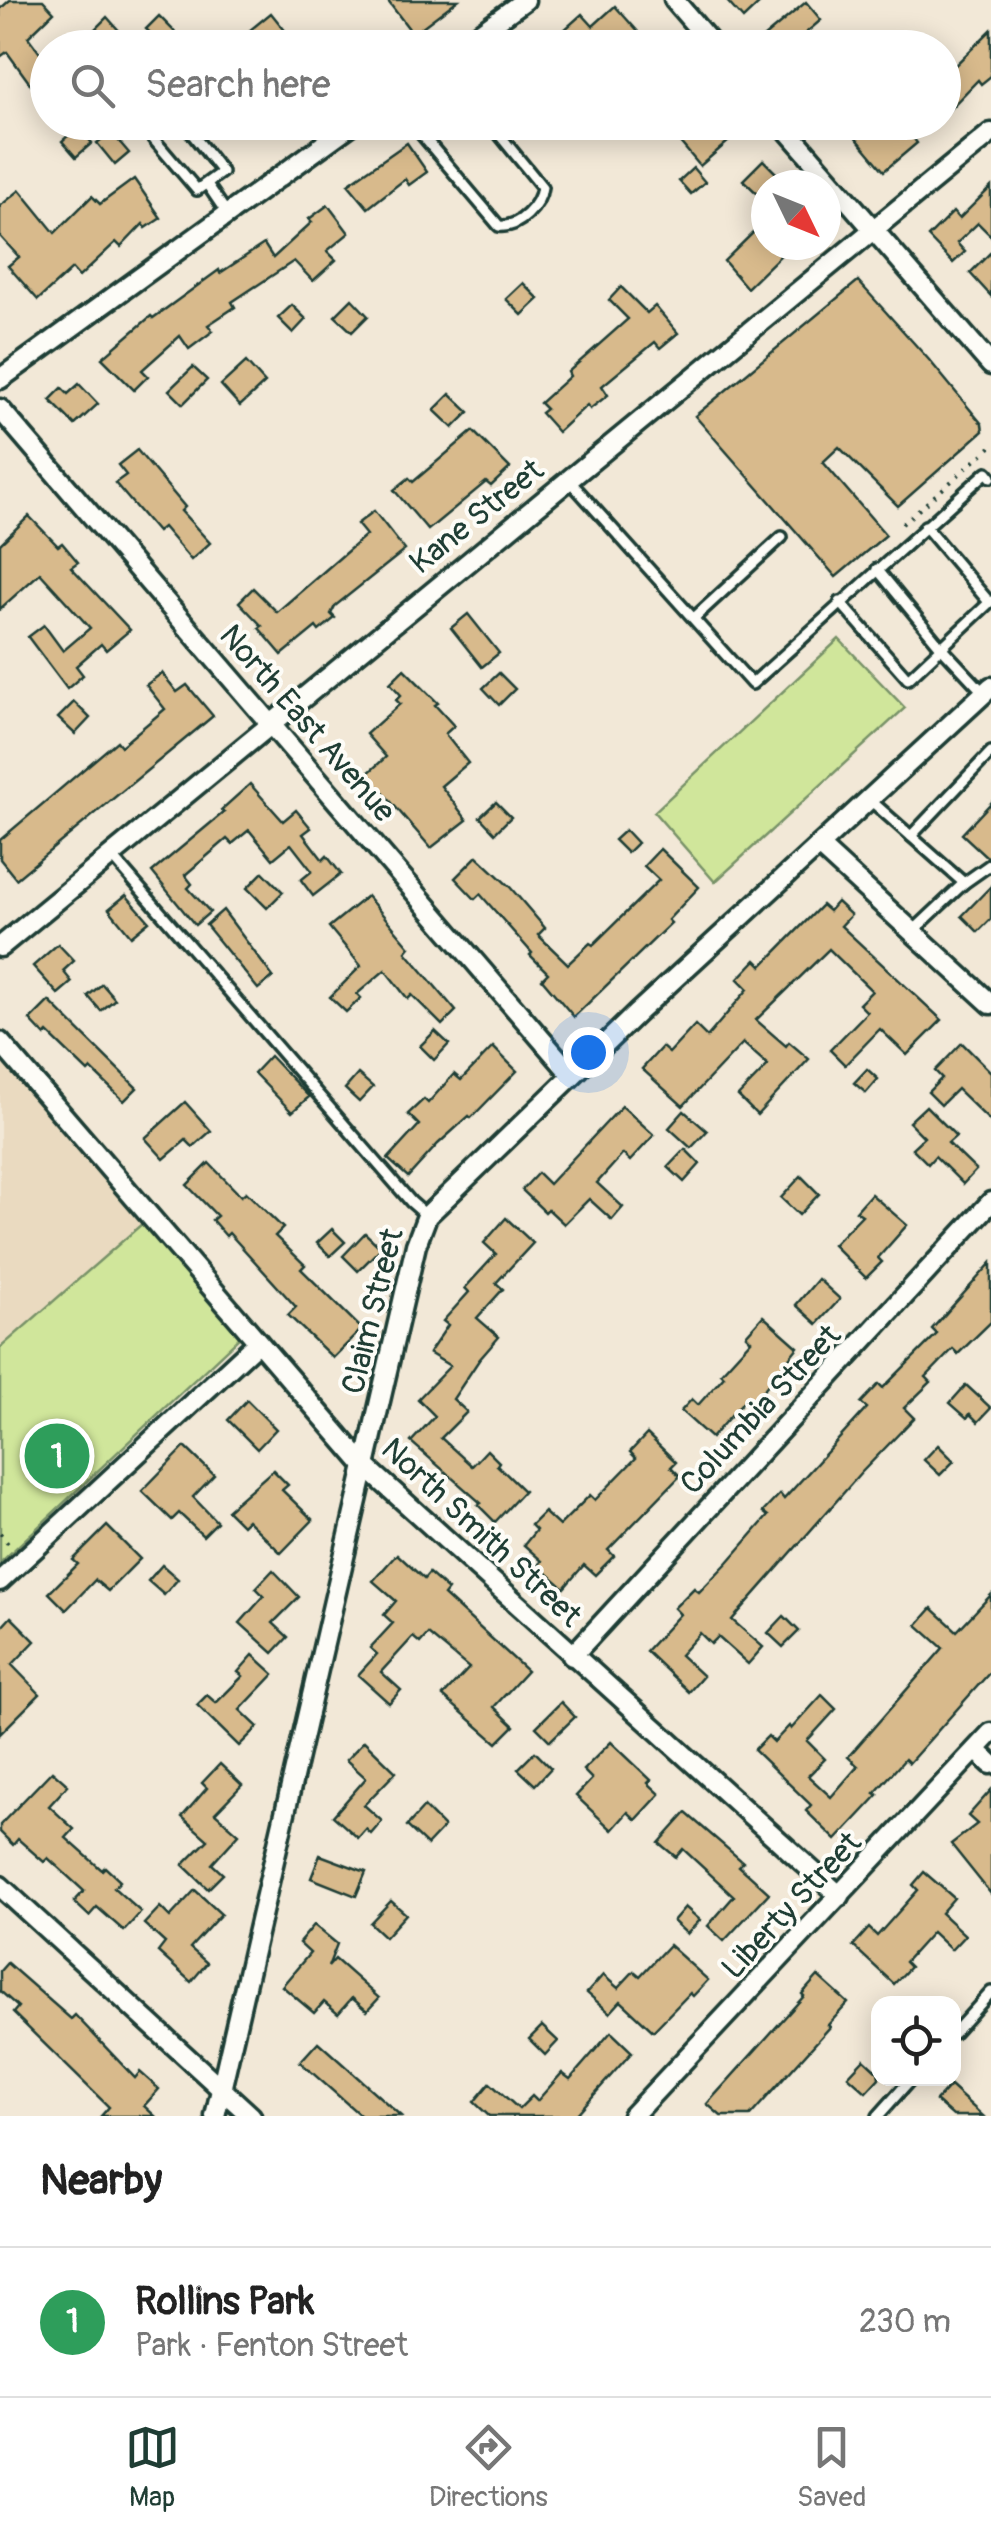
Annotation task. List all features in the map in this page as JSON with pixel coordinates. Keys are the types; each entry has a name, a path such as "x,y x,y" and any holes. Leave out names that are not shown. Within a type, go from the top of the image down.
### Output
{"street":[{"path":"484,30 525,0"},
{"path":"674,0 700,30"},
{"name":"Kane Street","path":"0,947 991,133"},
{"path":"0,379 330,140"},
{"path":"795,140 991,364"},
{"name":"North East Avenue","path":"0,409 572,1075"},
{"name":"Claim Street","path":"215,2116 416,1245 427,1216 572,1075 988,690"},
{"path":"818,846 991,1004"},
{"name":"North Smith Street","path":"0,1042 366,1467 840,1896"},
{"name":"Columbia Street","path":"572,1656 991,1202"},
{"path":"0,1581 258,1342"},
{"name":"Liberty Street","path":"632,2116 991,1733"},
{"path":"976,1750 991,1764"},
{"path":"0,1886 251,2116"}],"lane":[{"path":"155,140 197,190 222,172 197,140"},
{"path":"426,140 499,226 507,228 541,200 542,187 504,140"},
{"path":"207,184 228,215"},
{"path":"568,479 752,684 987,472 991,477"},
{"path":"840,602 908,678 990,602 925,526"},
{"path":"694,618 782,537"},
{"path":"877,568 941,647 988,690"},
{"path":"911,836 991,752"},
{"path":"870,799 964,883"},
{"path":"111,855 407,1198 427,1216"},
{"path":"912,932 964,883 991,864"},
{"path":"961,2025 991,1992"},
{"path":"878,2116 905,2086"}],"path":[{"path":"902,524 991,447"},
{"path":"0,1534 11,1548"}],"shaded area":[{"path":"0,1057 143,1223 0,1348"}],"green space":[{"path":"839,639 905,708 715,882 654,812"},
{"path":"143,1223 241,1336 0,1563 0,1348"}],"building":[{"path":"10,0 43,0 54,12 35,30 30,30 30,84 7,52 0,57 0,9"},
{"path":"387,0 458,0 418,30 410,30"},
{"path":"726,0 763,0 743,19"},
{"path":"806,2 821,20 809,30 773,30"},
{"path":"615,6 636,30 564,30 582,14 593,26"},
{"path":"271,13 285,30 250,30"},
{"path":"159,16 173,30 147,30"},
{"path":"107,17 118,30 94,30"},
{"path":"991,30 991,76 981,84 978,80 961,98 961,59"},
{"path":"89,140 92,143 76,157 62,141"},
{"path":"118,140 129,153 115,165 97,143"},
{"path":"678,140 730,140 700,166"},
{"path":"858,140 915,140 917,143 884,171"},
{"path":"407,143 427,172 409,185 405,179 368,208 348,184"},
{"path":"763,160 773,170 753,170"},
{"path":"693,168 705,182 691,194 679,181"},
{"path":"751,172 751,188 743,180"},
{"path":"134,179 161,218 146,228 143,224 121,247 116,242 79,277 72,269 38,300 8,266 19,257 0,236 0,206 20,190 55,233 92,196 100,204"},
{"path":"991,187 991,236 978,223 957,243 965,252 953,263 928,237 953,212 959,219"},
{"path":"328,205 349,233 327,251 336,260 313,281 294,261 232,302 235,307 208,325 213,331 189,349 180,336 142,370 148,376 134,390 102,358 151,316 219,270 220,273 264,244 273,258 312,222 309,219"},
{"path":"751,235 751,260 776,260 747,288 724,261"},
{"path":"991,252 991,296 970,273"},
{"path":"858,281 930,361 982,424 983,431 898,506 839,447 823,462 886,535 836,577 695,416"},
{"path":"523,283 539,299 522,315 506,299"},
{"path":"621,287 647,313 655,306 678,333 660,348 655,342 602,386 608,395 590,409 587,405 558,432 541,413 546,409 540,403 570,376 568,372 628,319 609,300"},
{"path":"352,299 368,316 352,332 335,316"},
{"path":"292,305 306,319 293,333 278,318"},
{"path":"246,362 265,383 240,406 221,385"},
{"path":"193,367 207,380 183,404 169,390"},
{"path":"79,384 98,404 75,425 50,400 62,388 68,394"},
{"path":"450,394 469,412 453,428 434,410"},
{"path":"473,431 510,468 491,486 486,482 428,530 394,490 409,478 413,482"},
{"path":"137,450 185,507 181,511 210,543 191,560 163,527 157,532 115,483 126,475 118,465"},
{"path":"374,511 405,550 335,606 331,614 335,618 319,631 316,627 282,655 239,602 253,588 277,612 366,535 357,524"},
{"path":"29,516 58,546 62,543 78,562 71,567 130,630 106,650 101,644 76,666 83,675 67,689 28,637 44,625 63,651 90,628 40,573 0,609 0,544"},
{"path":"468,614 499,653 482,667 451,628"},
{"path":"404,669 438,703 435,705 454,726 445,734 468,763 441,786 467,820 431,848 367,774 386,757 366,734 400,704 396,700 401,695 390,683"},
{"path":"162,673 177,692 187,685 213,716 16,879 0,859 0,840 117,741 121,746 165,709 146,685"},
{"path":"499,673 515,689 499,705 483,688"},
{"path":"74,702 90,718 75,734 58,718"},
{"path":"250,784 283,821 296,810 311,828 303,834 323,860 327,856 341,874 313,896 301,880 312,871 291,844 273,859 249,830 232,844 227,839 185,875 192,884 188,888 210,912 195,925 152,872 224,812 221,810"},
{"path":"496,802 511,817 495,833 480,817"},
{"path":"991,803 991,856 987,857 962,834"},
{"path":"625,830 637,843 627,853 614,840"},
{"path":"660,849 699,887 668,920 671,923 574,1017 542,979 548,973 532,953 480,894 475,899 455,878 477,856 545,928 538,935 568,964 659,880 644,866"},
{"path":"263,872 283,892 267,908 247,888"},
{"path":"991,886 991,919 978,932 962,916"},
{"path":"126,895 149,921 131,936 109,909"},
{"path":"367,896 410,947 406,952 456,1011 442,1025 412,995 408,999 385,970 357,994 361,998 346,1012 330,997 361,966 329,927"},
{"path":"837,902 851,915 841,926 942,1020 907,1055 880,1029 845,1065 830,1050 867,1012 859,1004 872,991 829,949 756,1020 786,1046 789,1042 809,1059 757,1115 738,1096 768,1065 743,1043 683,1106 642,1069 662,1047 669,1053 695,1025 707,1037 748,989 738,979 756,960 762,966 822,905 829,911"},
{"path":"223,910 273,977 258,989 206,925"},
{"path":"58,944 74,961 63,971 72,982 58,994 33,966"},
{"path":"102,984 115,999 101,1011 88,996"},
{"path":"49,1001 137,1088 124,1101 30,1020"},
{"path":"435,1031 449,1044 434,1060 420,1046"},
{"path":"962,1043 991,1072 991,1122 957,1089 941,1105 928,1092 942,1078 935,1071"},
{"path":"493,1047 517,1071 408,1177 388,1159 419,1125 408,1114 424,1099 428,1103 454,1074 461,1080"},
{"path":"270,1056 309,1097 292,1112 254,1073"},
{"path":"867,1069 878,1079 866,1093 854,1083"},
{"path":"358,1074 373,1087 359,1102 345,1089"},
{"path":"185,1102 211,1131 193,1147 186,1140 164,1159 145,1138"},
{"path":"622,1106 654,1135 630,1161 623,1154 597,1183 623,1207 612,1220 589,1199 564,1224 522,1190 538,1173 549,1184"},
{"path":"926,1106 956,1136 948,1143 976,1170 963,1184 935,1156 928,1164 912,1148 924,1137 909,1122"},
{"path":"684,1111 707,1131 691,1148 669,1128"},
{"path":"685,1149 700,1164 684,1182 668,1167"},
{"path":"209,1163 241,1196 246,1192 283,1228 275,1236 305,1265 301,1269 362,1329 333,1358 288,1315 296,1307 229,1233 226,1236 212,1220 217,1216 187,1185"},
{"path":"801,1176 819,1194 799,1215 781,1198"},
{"path":"871,1194 907,1225 866,1278 833,1245 862,1215 856,1211"},
{"path":"506,1218 533,1243 496,1283 503,1289 477,1318 499,1337 453,1399 467,1412 441,1438 472,1466 487,1450 524,1491 495,1522 478,1505 481,1503 411,1442 435,1416 418,1399 450,1366 429,1353 448,1325 443,1321 469,1292 465,1288 496,1254 484,1243"},
{"path":"332,1229 345,1242 330,1256 317,1243"},
{"path":"365,1233 381,1248 358,1271 343,1256"},
{"path":"991,1263 991,1322 958,1354 953,1349 926,1377 931,1382 904,1408 914,1418 732,1620 763,1647 748,1664 718,1637 711,1644 700,1633 680,1655 703,1676 689,1692 646,1651 680,1614 674,1608 694,1588 699,1592 728,1562 768,1516 763,1512 780,1494 784,1499 867,1408 861,1403 879,1384 883,1388 937,1334 932,1329"},
{"path":"818,1279 840,1299 817,1324 796,1305"},
{"path":"763,1316 798,1347 753,1403 747,1397 711,1438 681,1411 692,1399 698,1405 724,1376 721,1373 751,1340 746,1335"},
{"path":"966,1385 991,1408 978,1422 950,1403"},
{"path":"247,1400 276,1429 257,1449 228,1420"},
{"path":"647,1434 676,1462 671,1467 680,1476 608,1550 614,1556 595,1575 584,1565 564,1588 538,1565 542,1561 524,1545 536,1530 531,1525 544,1512 559,1526 590,1495 595,1500 636,1458 630,1452"},
{"path":"938,1445 954,1461 940,1475 924,1460"},
{"path":"185,1447 214,1475 193,1497 217,1522 203,1536 179,1513 172,1520 142,1491"},
{"path":"273,1470 288,1485 282,1490 313,1520 281,1553 247,1520 242,1525 227,1510"},
{"path":"107,1526 140,1559 108,1591 95,1580 66,1610 49,1593 78,1564 73,1560"},
{"path":"397,1554 424,1579 429,1573 448,1590 444,1595 527,1671 494,1707 514,1726 497,1743 443,1696 469,1668 428,1634 420,1643 413,1637 381,1672 401,1690 389,1703 358,1675 377,1654 370,1648 393,1623 384,1615 396,1601 373,1581"},
{"path":"162,1565 178,1579 164,1595 148,1581"},
{"path":"273,1570 299,1597 273,1623 288,1637 273,1653 240,1623 264,1596 256,1588"},
{"path":"991,1595 991,1671 909,1763 905,1759 836,1840 806,1811 811,1805 754,1750 768,1736 774,1742 789,1726 791,1729 822,1695 836,1709 807,1741 825,1759 808,1776 831,1797 858,1766 848,1757 943,1648 917,1625 932,1608 957,1631"},
{"path":"784,1616 799,1631 783,1647 768,1633"},
{"path":"11,1617 35,1641 12,1665 40,1694 0,1734 0,1629"},
{"path":"253,1655 274,1674 240,1710 258,1727 239,1746 197,1705 207,1695 216,1703 243,1676 238,1672"},
{"path":"561,1702 575,1717 550,1741 536,1727"},
{"path":"364,1741 396,1772 364,1805 382,1821 371,1834 366,1829 358,1838 333,1816 366,1778 346,1760"},
{"path":"611,1742 651,1780 648,1783 660,1794 636,1820 628,1812 612,1830 576,1796 592,1779 583,1770"},
{"path":"535,1752 551,1768 535,1785 518,1769"},
{"path":"220,1764 242,1785 215,1813 239,1834 212,1864 223,1874 208,1889 183,1865 208,1840 182,1817 207,1788 202,1783"},
{"path":"52,1771 68,1785 49,1806 74,1829 66,1838 120,1881 114,1888 141,1912 124,1931 97,1907 89,1916 74,1902 84,1891 48,1858 44,1862 18,1839 13,1845 0,1832 0,1825"},
{"path":"991,1790 991,1894 951,1844 977,1824 968,1816"},
{"path":"424,1807 444,1827 427,1845 407,1826"},
{"path":"686,1813 743,1862 739,1866 769,1893 724,1941 708,1926 734,1896 683,1849 676,1857 659,1843"},
{"path":"320,1855 366,1872 356,1896 311,1878"},
{"path":"924,1872 954,1898 941,1913 965,1935 951,1950 932,1932 905,1962 910,1967 894,1984 853,1946 869,1928 877,1936 918,1890 913,1885"},
{"path":"195,1890 221,1914 190,1948 207,1963 191,1982 158,1952 165,1943 144,1924 160,1907 170,1917"},
{"path":"391,1901 406,1914 385,1937 370,1923"},
{"path":"685,1907 700,1920 687,1934 673,1921"},
{"path":"314,1925 337,1944 328,1967 335,1959 379,1998 367,2011 352,1998 338,2014 324,2002 314,2013 282,1986 310,1953 299,1943"},
{"path":"669,1945 708,1980 653,2031 621,2001 610,2013 587,1993 603,1975 618,1988 634,1971 640,1976"},
{"path":"7,1963 71,2019 75,2015 135,2078 140,2072 159,2089 144,2106 155,2116 101,2116 109,2107 13,2013 18,2007 0,1991 0,1971"},
{"path":"818,1976 848,2003 750,2116 721,2116 707,2104"},
{"path":"542,2026 558,2041 545,2055 529,2039"},
{"path":"611,2032 632,2052 575,2116 489,2116 474,2102 490,2083 519,2109 532,2096 537,2101 562,2073 570,2079"},
{"path":"318,2042 401,2116 361,2116 300,2062"},
{"path":"864,2059 871,2066 872,2086 866,2092 848,2076"},
{"path":"950,2086 983,2116 953,2116 936,2101"}],"place":[{"name":"Rollins Park","path":"57,1456"}]}
